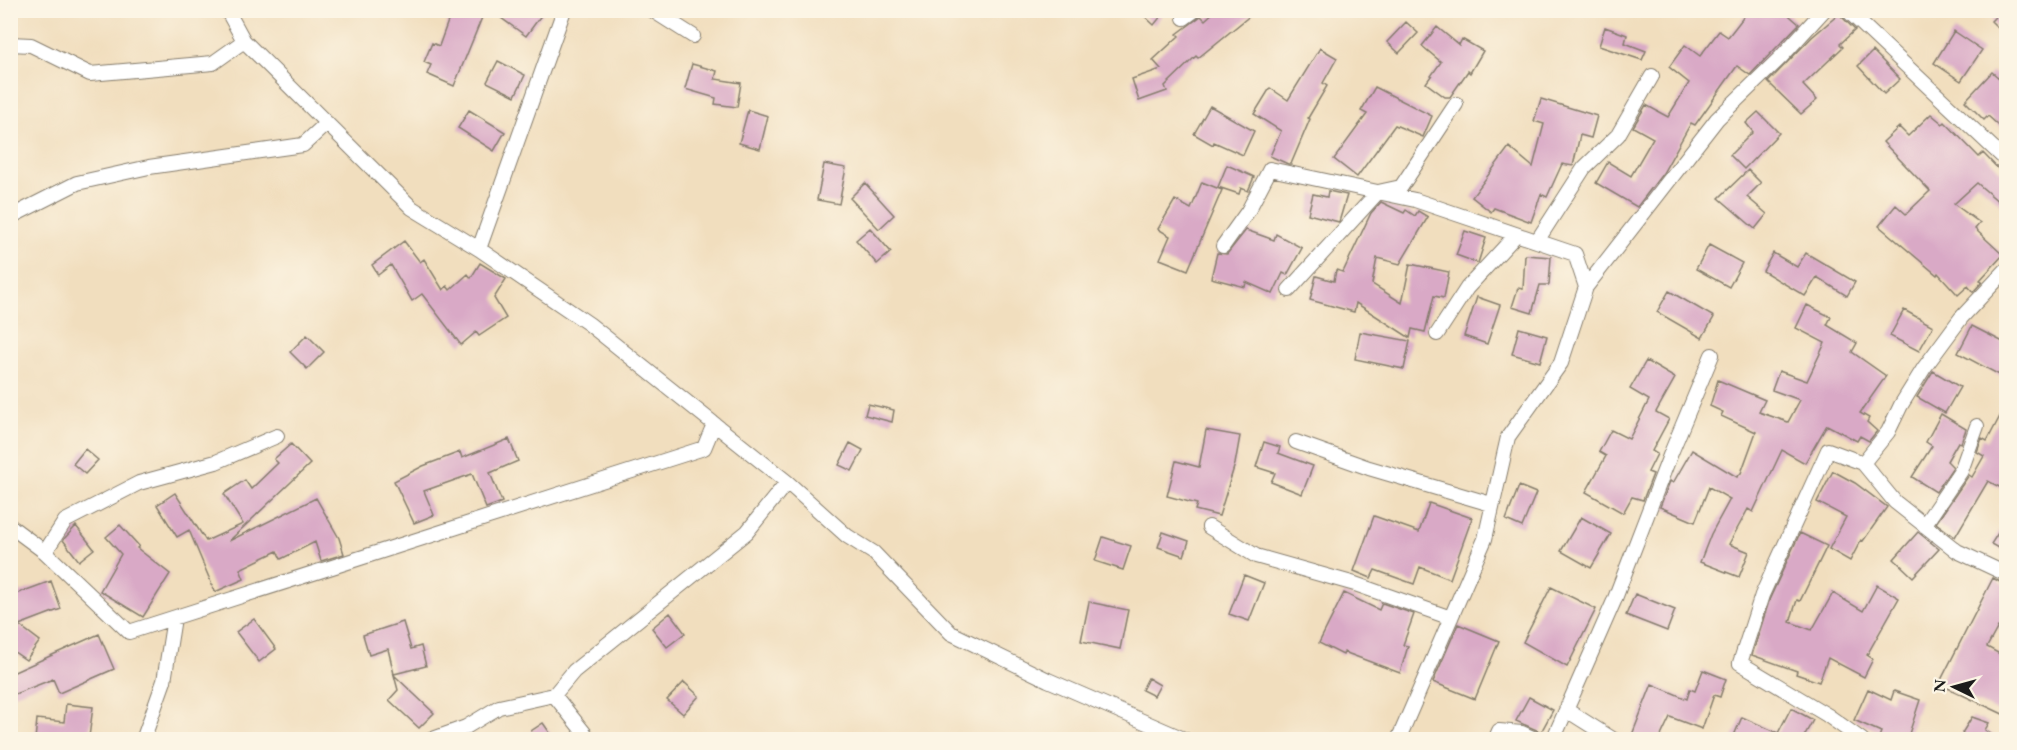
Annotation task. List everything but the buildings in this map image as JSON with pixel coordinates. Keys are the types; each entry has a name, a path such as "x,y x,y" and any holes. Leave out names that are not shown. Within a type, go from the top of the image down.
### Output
{"street":[{"path":"227,10 244,41 412,208 479,249 590,324 787,482 847,536 874,553 951,633 1048,680 1186,740"},
{"path":"479,249 564,10"},
{"path":"652,10 693,36"},
{"path":"1398,740 1485,540 1491,504 1508,437 1561,363 1586,287 1717,120 1781,57 1824,10"},
{"path":"1847,10 2007,160"},
{"path":"10,44 31,45 90,74 213,63 244,41"},
{"path":"1537,241 1584,168 1618,135 1652,76"},
{"path":"1289,290 1378,192 1401,187 1456,104"},
{"path":"10,217 77,183 207,157 303,145 327,123"},
{"path":"1223,246 1248,211 1270,169 1415,200 1515,236 1575,254 1586,287"},
{"path":"1437,334 1467,288 1515,236"},
{"path":"1863,463 1888,432 1901,405 1924,368 1962,318 2007,270"},
{"path":"1553,740 1568,711 1712,355"},
{"path":"10,526 45,552 129,632 704,448 714,424"},
{"path":"1925,524 1960,471 1977,426"},
{"path":"45,552 65,521 139,483 216,462 277,436"},
{"path":"1296,442 1369,468 1491,504"},
{"path":"1862,740 1827,715 1740,663 1762,595 1828,450 1863,463 1895,502 1957,551 2007,574"},
{"path":"430,740 466,728 499,707 554,695 574,671 747,532 787,482"},
{"path":"1209,527 1256,556 1355,584 1451,618"},
{"path":"143,740 164,681 174,618"},
{"path":"554,695 590,740"},
{"path":"1568,711 1614,740"},
{"path":"1495,740 1499,731 1522,733 1537,740"}]}
